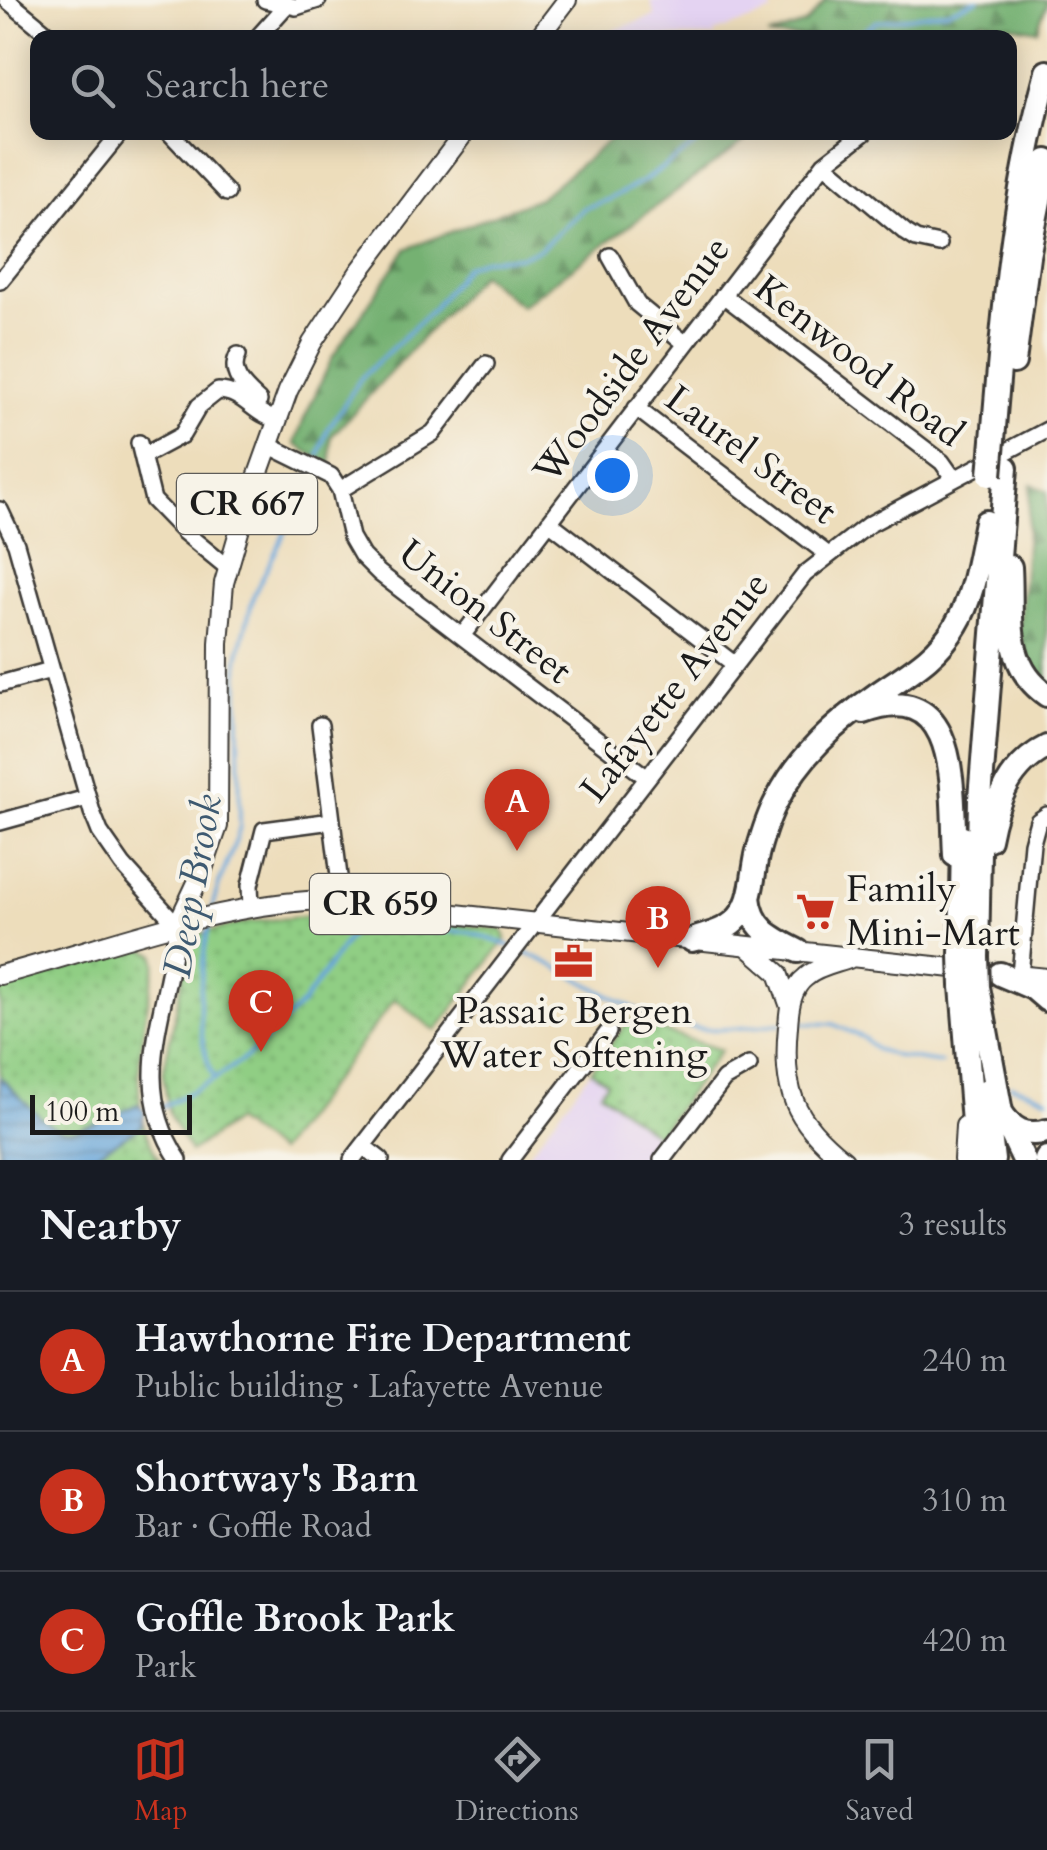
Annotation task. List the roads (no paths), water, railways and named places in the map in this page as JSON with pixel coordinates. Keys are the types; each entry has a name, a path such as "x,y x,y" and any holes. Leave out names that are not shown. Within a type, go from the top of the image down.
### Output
{"highway":[{"path":"969,956 1009,254 1022,173 1047,72"},
{"path":"1001,437 1047,162"},
{"path":"798,950 761,930 750,910 749,897 762,836 777,800 803,760 838,725 930,658 950,635 964,610 998,472"},
{"path":"998,472 1012,641 1021,669 1047,695"},
{"path":"986,522 966,777 970,986 992,1160"},
{"path":"838,725 868,710 895,705 921,712 938,727 949,766 969,956"},
{"path":"969,956 998,803 1022,765 1047,747"},
{"path":"692,940 735,922 749,897"},
{"path":"1028,975 1033,988 1047,1000"},
{"path":"970,986 964,1036 976,1160"},
{"path":"970,986 1001,1112 1024,1160"},
{"path":"1001,1112 1022,1132 1047,1130"}],"main road":[{"path":"544,30 567,0"},
{"name":"CR 667","path":"177,925 218,826 219,643 228,568 268,444 288,390 312,343 359,272 458,140"},
{"name":"CR 659","path":"0,975 214,914 299,900 342,900 1028,975"},
{"path":"747,946 778,972 789,1018"},
{"path":"844,1160 823,1154 792,1098 786,1068 789,1018 798,986 808,975 854,958"},
{"path":"963,1160 964,1036"}],"street":[{"path":"7,0 43,30"},
{"path":"265,0 285,7 318,0"},
{"path":"264,30 285,7"},
{"path":"0,281 115,140"},
{"path":"179,140 227,192"},
{"name":"Woodside Avenue","path":"462,636 824,164 855,140"},
{"path":"824,164 916,239 939,244"},
{"path":"610,256 637,304 686,344"},
{"name":"Kenwood Road","path":"723,295 942,462 954,479"},
{"path":"238,355 235,374 277,420"},
{"path":"268,444 323,470 340,490 433,433 486,364"},
{"path":"228,568 153,500 141,450 182,435 199,406 218,391 230,392 264,416 277,420"},
{"name":"Laurel Street","path":"636,408 828,554"},
{"name":"Lafayette Avenue","path":"357,1153 805,574 868,524 1047,430"},
{"name":"Union Street","path":"340,490 352,537 362,556 379,573 646,776"},
{"path":"0,510 16,544 100,832 123,865 177,925"},
{"path":"549,522 734,664"},
{"path":"0,684 51,670"},
{"path":"320,725 342,900"},
{"path":"0,822 87,798"},
{"path":"1028,975 1032,843 1038,822 1047,815"},
{"path":"251,907 262,833 267,828 332,821"},
{"name":"CR 667","path":"177,925 152,1058 152,1095 159,1121 179,1160"},
{"path":"510,1160 608,1032"},
{"path":"662,1160 724,1079 749,1064"},
{"path":"357,1153 380,1160"}],"water":[{"path":"0,1077 50,1125 62,1130 89,1126 138,1104 145,1112 141,1127 86,1160 0,1160"}],"waterway":[{"name":"Deep Brook","path":"864,30 876,22 948,11 977,0"},
{"name":"Deep Brook","path":"319,455 327,431 361,378 433,309 465,267 484,259 519,257 540,249 584,208 643,181 702,140"},
{"name":"Deep Brook","path":"212,910 240,826 238,658 254,594 282,539 303,483 310,476"},
{"name":"Deep Brook","path":"209,924 200,1021 214,1077"},
{"path":"160,1108 215,1079 248,1056 302,1004 352,933 373,928 469,932 510,946"},
{"path":"519,950 672,1023 717,1029 782,1024"},
{"path":"796,1023 833,1024 864,1038 875,1049 941,1063"},
{"path":"1011,1085 1047,1098"}],"place":[{"name":"Hawthorne Fire Department","path":"517,851"},
{"name":"Family Mini-Mart","path":"816,911"},
{"name":"Passaic Bergen Water Softening","path":"574,962"},
{"name":"Shortway's Barn","path":"658,968"},
{"name":"Goffle Brook Park","path":"261,1052"}]}
